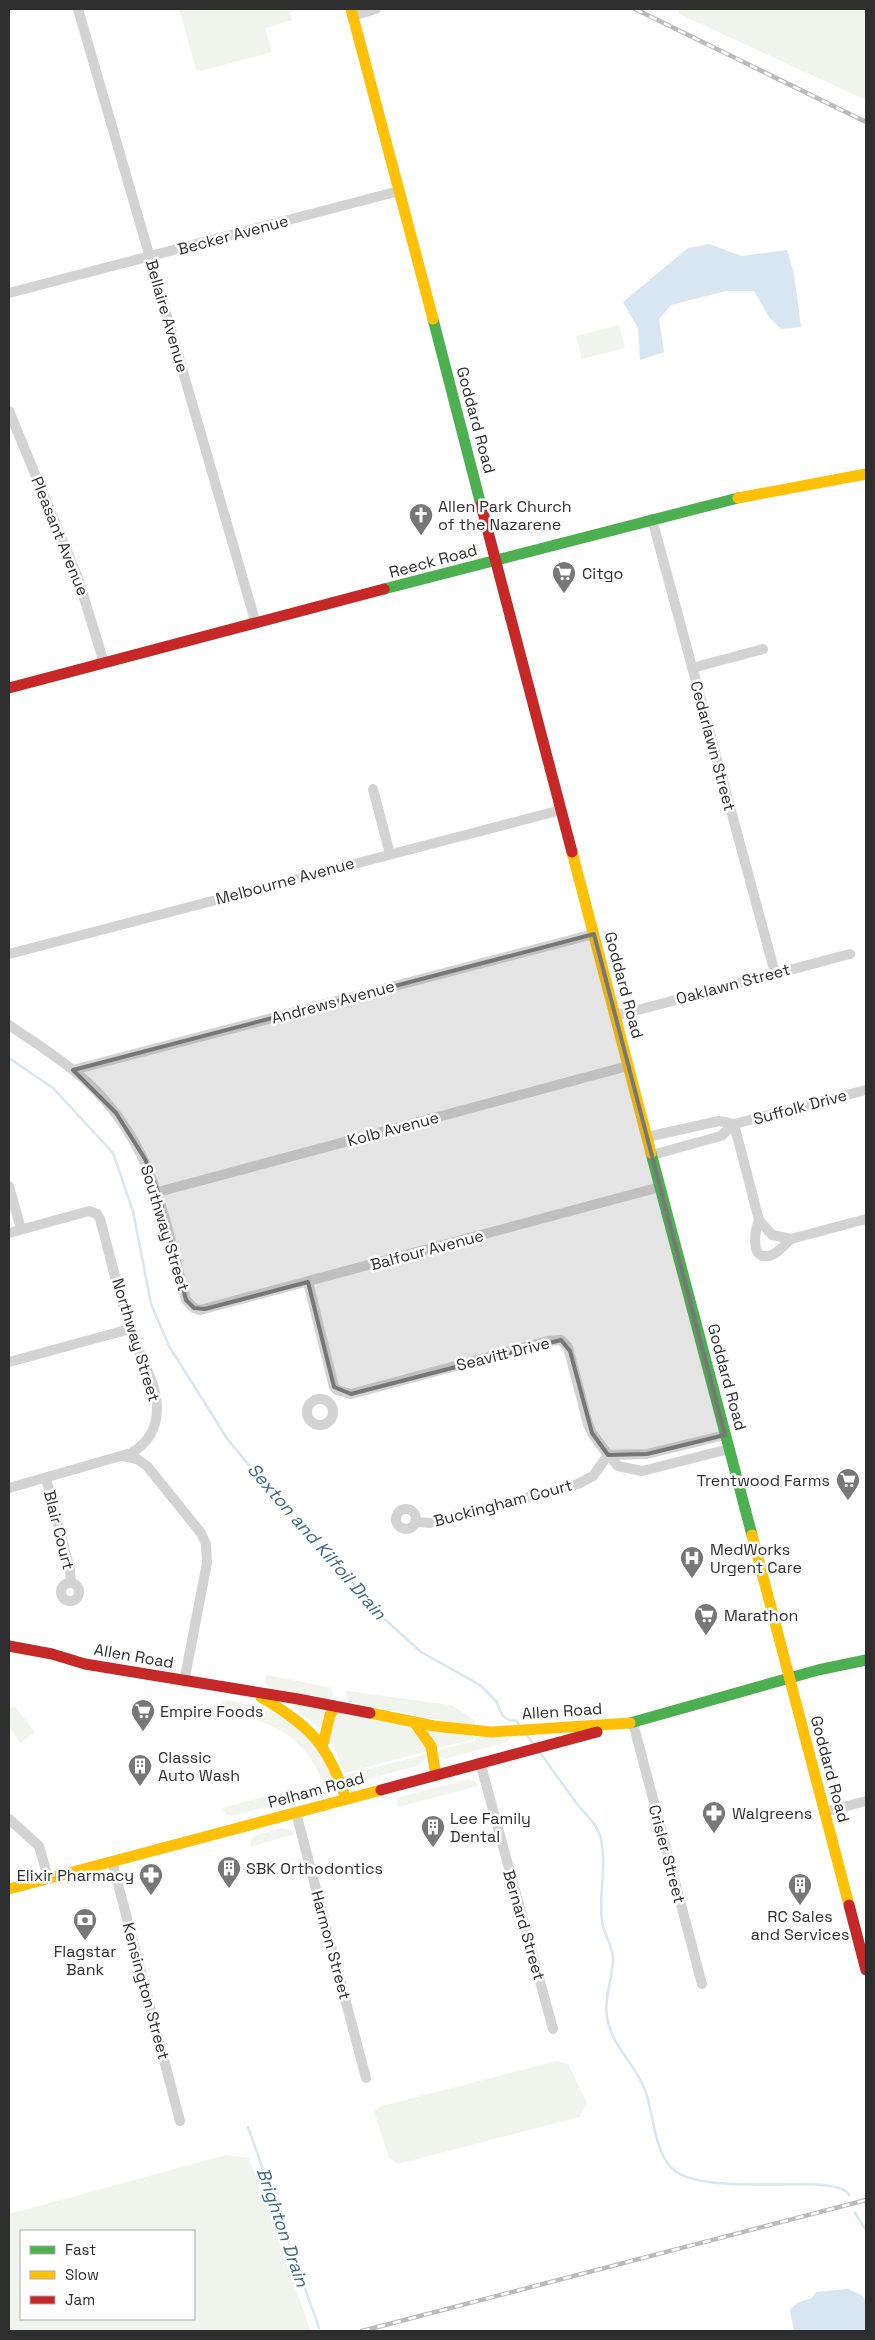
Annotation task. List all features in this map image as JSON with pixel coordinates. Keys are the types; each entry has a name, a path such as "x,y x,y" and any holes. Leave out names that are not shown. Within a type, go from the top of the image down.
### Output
{"main road":[{"name":"Goddard Road","path":"352,12 824,1812 862,1942 866,1970"},
{"name":"Reeck Road","path":"9,688 652,519 737,498 866,474"},
{"name":"Allen Road","path":"9,1646 52,1654 85,1664 466,1731 542,1729 632,1723 790,1680 818,1670 866,1660"},
{"name":"Allen Road","path":"254,1693 289,1712 310,1729 323,1744 339,1774 346,1799"},
{"path":"323,1744 330,1715 335,1707"},
{"path":"414,1722 431,1746 436,1775"},
{"name":"Pelham Road","path":"9,1889 632,1723"}],"street":[{"name":"Bellaire Avenue","path":"78,9 256,624"},
{"path":"352,12 376,9"},
{"name":"Becker Avenue","path":"9,293 399,191"},
{"name":"Pleasant Avenue","path":"9,411 78,578 104,663"},
{"name":"Cedarlawn Street","path":"652,519 775,973"},
{"path":"692,668 763,649"},
{"path":"372,789 390,854"},
{"name":"Melbourne Avenue","path":"9,954 561,810"},
{"name":"Andrews Avenue","path":"73,1070 594,934"},
{"name":"Oaklawn Street","path":"615,1016 850,954"},
{"name":"Southway Street","path":"9,1025 73,1070 102,1096 125,1126 144,1159 158,1192 186,1300 194,1308"},
{"name":"Kolb Avenue","path":"158,1192 628,1066"},
{"name":"Suffolk Drive","path":"646,1137 719,1121 734,1124 866,1090"},
{"path":"734,1124 760,1220 772,1235 791,1240"},
{"name":"Suffolk Drive","path":"652,1155 722,1136 734,1124"},
{"path":"9,1186 21,1229 9,1233"},
{"name":"Balfour Avenue","path":"194,1308 205,1309 660,1187"},
{"name":"Northway Street","path":"9,1488 124,1456 146,1442 155,1424 157,1410 155,1390 130,1329 100,1219 95,1213 89,1211 21,1229"},
{"path":"760,1220 754,1234 756,1251 763,1256 772,1255 791,1240 866,1219"},
{"path":"308,1282 334,1387 338,1390 328,1402"},
{"path":"9,1362 130,1329"},
{"name":"Seavitt Drive","path":"338,1390 351,1394 548,1341 561,1340 570,1351 588,1424 592,1433 608,1455"},
{"path":"608,1455 648,1454 725,1435"},
{"path":"608,1455 618,1466 642,1471 729,1449"},
{"name":"Buckingham Court","path":"415,1522 430,1524 578,1484 593,1476 608,1455"},
{"path":"124,1456 137,1459 147,1466 201,1532 206,1544 207,1563 184,1682"},
{"name":"Blair Court","path":"46,1478 70,1570 71,1583"},
{"name":"Crisler Street","path":"632,1723 702,1984"},
{"name":"Bernard Street","path":"480,1762 553,2029"},
{"path":"824,1812 866,1801"},
{"name":"Harmon Street","path":"296,1813 366,2078"},
{"path":"9,1819 39,1846 48,1878"},
{"name":"Kensington Street","path":"112,1861 180,2121"}],"highlighted area":[{"path":"594,934 725,1435 647,1454 608,1455 592,1433 570,1351 561,1340 351,1394 334,1387 308,1282 205,1309 194,1308 186,1300 158,1192 145,1159 116,1113 73,1070"}],"shaded area":[{"path":"179,9 301,9 290,12 292,20 265,28 272,52 197,72"},
{"path":"678,9 866,9 866,100 679,14"},
{"path":"709,244 742,256 787,250 794,274 801,327 781,329 769,317 754,291 726,291 671,305 659,319 664,352 640,360 638,328 623,302 688,248"},
{"path":"619,325 625,348 582,359 576,336"},
{"path":"267,1675 332,1688 333,1696 330,1699 270,1688 265,1682"},
{"path":"347,1691 451,1705 476,1721 474,1726 465,1725 349,1702 346,1696"},
{"path":"227,1700 263,1709 291,1722 313,1743 332,1776 322,1779 303,1749 281,1730 253,1719 219,1711 221,1704"},
{"path":"14,1706 35,1732 20,1743 9,1727 9,1710"},
{"path":"292,1706 325,1709 320,1729"},
{"path":"342,1713 409,1728 426,1751 345,1773 331,1740 335,1720"},
{"path":"430,1732 473,1736 474,1739 437,1748"},
{"path":"476,1737 508,1738 509,1740 445,1759 438,1756 439,1750 475,1741"},
{"path":"427,1754 425,1760 419,1765 362,1781 353,1782 346,1775"},
{"path":"468,1779 476,1782 478,1786 398,1807 397,1801 400,1797"},
{"path":"283,1792 283,1800 280,1803 232,1816 226,1814 222,1808"},
{"path":"282,1828 290,1830 294,1834 251,1847 250,1842 254,1836"},
{"path":"557,2061 568,2064 587,2103 579,2117 398,2164 389,2158 374,2111 382,2106"},
{"path":"226,2155 249,2158 310,2329 304,2331 9,2331 9,2214"},
{"path":"848,2289 861,2295 866,2301 866,2331 794,2331 790,2310 797,2303 812,2298 816,2292"}],"waterway":[{"name":"Sexton and Kilfoil Drain","path":"9,1058 53,1088 113,1153 133,1211 151,1304 169,1346 228,1440 325,1557 340,1573 351,1581 369,1605 421,1652 480,1685 496,1701 502,1715 509,1720 517,1721 519,1725"},
{"name":"Sexton and Kilfoil Drain","path":"527,1735 534,1745"},
{"name":"Sexton and Kilfoil Drain","path":"540,1753 600,1835 603,1857 602,1921 613,1956 606,2010 609,2027 618,2046 636,2072 645,2090 657,2139 669,2165 684,2176 707,2182 820,2185 839,2188 849,2195"},
{"name":"Brighton Drain","path":"248,2127 319,2328"},
{"name":"Sexton and Kilfoil Drain","path":"855,2213 866,2230"}],"railway":[{"path":"635,9 866,122"},
{"path":"362,2331 866,2200"}],"traffic: fast":[{"path":"433,319 481,505"},
{"path":"384,589 738,498"},
{"path":"651,1153 752,1535"},
{"path":"630,1723 818,1670 866,1660"}],"traffic: slow":[{"path":"351,9 433,319"},
{"path":"738,498 866,474"},
{"path":"572,852 651,1153"},
{"path":"752,1535 849,1905"},
{"path":"261,1697 292,1717 315,1738 332,1764 346,1799"},
{"path":"323,1744 330,1715 335,1707"},
{"path":"370,1713 434,1726 491,1732 630,1723"},
{"path":"414,1722 431,1746 436,1775"},
{"path":"9,1889 381,1790"}],"traffic: jam":[{"path":"481,505 572,852"},
{"path":"9,688 384,589"},
{"path":"9,1646 52,1654 85,1664 298,1699 370,1713"},
{"path":"381,1790 597,1732"},
{"path":"849,1905 866,1970"}],"place":[{"name":"Allen Park Church of the Nazarene","path":"421,536"},
{"name":"Citgo","path":"564,594"},
{"name":"Trentwood Farms","path":"848,1501"},
{"name":"MedWorks Urgent Care","path":"692,1579"},
{"name":"Marathon","path":"706,1636"},
{"name":"Empire Foods","path":"143,1732"},
{"name":"Classic Auto Wash","path":"140,1787"},
{"name":"Walgreens","path":"714,1834"},
{"name":"Lee Family Dental","path":"433,1848"},
{"name":"SBK Orthodontics","path":"229,1889"},
{"name":"Elixir Pharmacy","path":"151,1896"},
{"name":"RC Sales and Services","path":"800,1906"},
{"name":"Flagstar Bank","path":"85,1941"}]}
